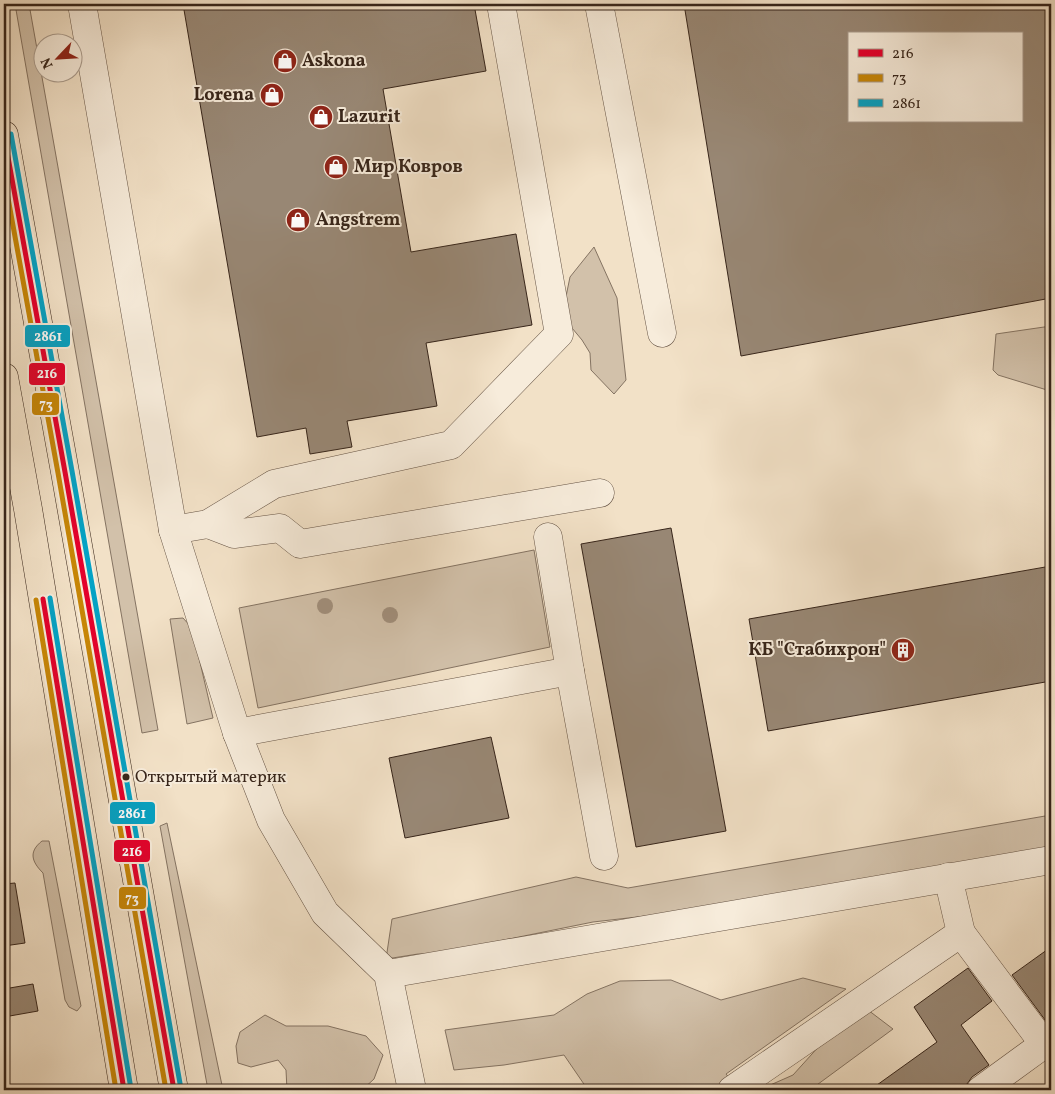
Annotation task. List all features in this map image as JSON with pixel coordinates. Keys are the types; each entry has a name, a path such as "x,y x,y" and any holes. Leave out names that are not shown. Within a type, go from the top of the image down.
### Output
{"main road":[{"path":"4,135 174,1090"},
{"path":"4,377 33,538 124,1090"}],"street":[{"path":"82,4 173,530 237,733 270,820 325,913 388,974 412,1090"},
{"path":"173,530 208,524 274,484 451,445 559,334 501,4"},
{"path":"599,4 662,333"},
{"path":"208,524 234,534 280,528 300,544 600,493"},
{"path":"548,537 570,671 604,856"},
{"path":"237,733 570,671"},
{"path":"388,974 1051,860"},
{"path":"948,877 961,933 1048,1042 981,1090"},
{"path":"732,1090 961,933"}],"shaded area":[{"path":"15,4 29,4 34,32 32,32 32,82 43,82 158,730 142,733"},
{"path":"594,247 617,298 626,380 614,394 591,370 590,353 562,316 570,277"},
{"path":"1051,326 1051,393 1047,390 998,375 993,370 996,334"},
{"path":"534,550 550,647 258,708 239,608"},
{"path":"183,618 192,628 213,718 187,724 170,619"},
{"path":"1051,815 1051,849 672,913 593,922 435,954 418,954 386,959 392,919 576,877 628,888"},
{"path":"167,823 223,1090 208,1090 160,826"},
{"path":"42,841 49,841 81,1006 77,1011 69,1007 65,1000 43,873 36,865 33,857 35,849"},
{"path":"803,978 846,989 726,1074 739,1090 588,1090 564,1055 504,1065 454,1070 445,1030 554,1015 587,994 620,981 671,980 721,1000"},
{"path":"868,1010 893,1029 810,1090 759,1090 793,1075 840,1023"},
{"path":"265,1015 286,1026 328,1026 366,1036 383,1055 374,1079 362,1090 287,1090 286,1070 278,1060 251,1067 238,1063 236,1046 240,1032"}],"building":[{"path":"183,4 474,4 486,71 383,89 411,252 516,234 532,325 426,343 437,406 347,421 352,447 310,454 306,428 257,437"},
{"path":"684,4 1051,4 1051,298 741,356"},
{"path":"671,528 726,831 636,847 581,544"},
{"name":"КБ \"Стабихрон\"","path":"1051,566 1051,681 768,731 749,619"},
{"path":"491,737 509,818 405,838 389,758"},
{"path":"15,883 25,943 4,946 4,884"},
{"path":"1051,947 1051,1024 1048,1024 1012,975"},
{"path":"968,968 992,1001 961,1025 989,1065 958,1090 870,1090 937,1042 914,1007"},
{"path":"33,984 38,1011 4,1017 4,989"}],"transit line":[{"name":"2861","path":"11,134 181,1089"},
{"name":"216","path":"4,135 174,1090"},
{"name":"73","path":"4,176 166,1090"},
{"name":"2861","path":"50,598 131,1089"},
{"name":"216","path":"43,599 124,1090"},
{"name":"73","path":"36,600 116,1090"}],"place":[{"name":"Askona","path":"285,61"},
{"name":"Lorena","path":"272,95"},
{"name":"Lazurit","path":"321,117"},
{"name":"Мир Ковров","path":"336,167"},
{"name":"Angstrem","path":"298,220"},
{"name":"КБ \"Стабихрон\"","path":"903,650"},
{"name":"Открытый материк","path":"126,777"}]}
